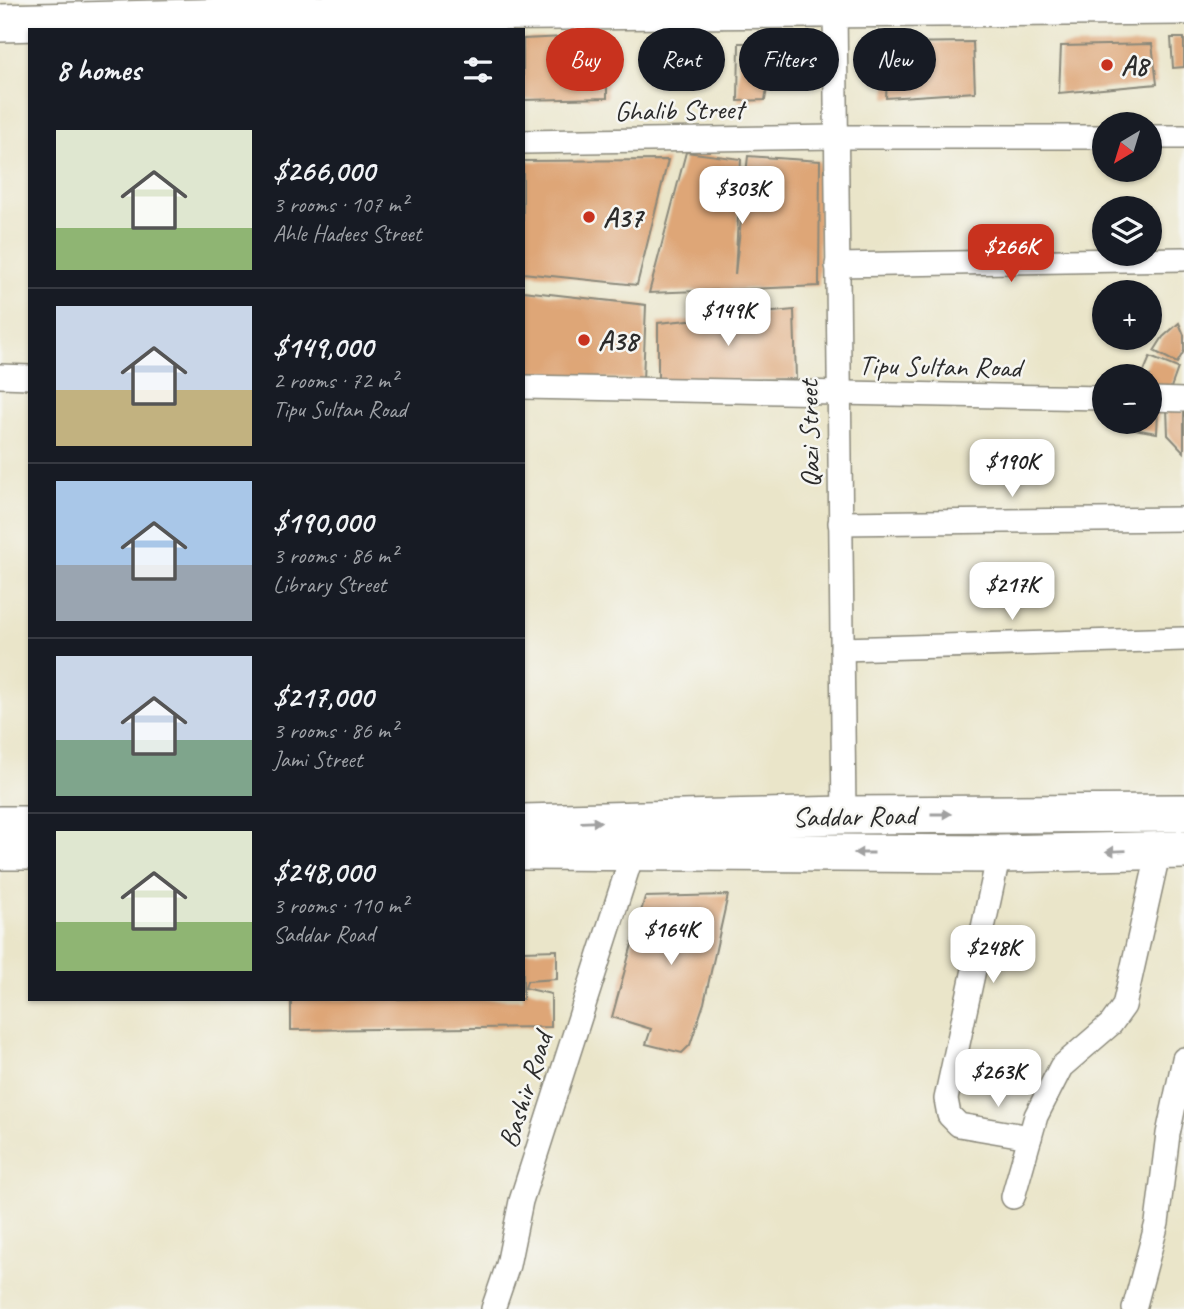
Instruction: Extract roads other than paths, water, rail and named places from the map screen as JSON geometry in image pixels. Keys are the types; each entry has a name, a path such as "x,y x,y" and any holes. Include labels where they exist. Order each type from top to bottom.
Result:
{"main road":[{"path":"0,23 426,14 1184,6"},
{"name":"Saddar Road","path":"525,823 845,815 1184,813"},
{"path":"0,825 28,825"},
{"name":"Saddar Road","path":"525,851 999,854 1172,850"},
{"path":"0,852 28,851"}],"street":[{"name":"Qazi Street","path":"835,10 845,815"},
{"name":"Ghalib Street","path":"525,142 835,137 1092,137"},
{"path":"1162,137 1184,137"},
{"path":"837,265 1184,259"},
{"path":"0,376 28,377"},
{"name":"Tipu Sultan Road","path":"525,387 1092,398"},
{"path":"1162,399 1184,400"},
{"path":"840,523 1184,519"},
{"path":"842,649 1184,639"},
{"path":"1013,1197 1036,1116 1061,1067 1111,1024 1124,1006 1172,850"},
{"name":"Bashir Road","path":"493,1309 508,1265 521,1201 634,852"},
{"path":"999,854 946,1099 948,1115 959,1125 1030,1137"},
{"path":"1134,1309 1157,1223 1168,1134 1184,1059"}],"place":[{"name":"A8","path":"1107,65"},
{"name":"A37","path":"589,217"},
{"name":"A38","path":"584,340"}]}
